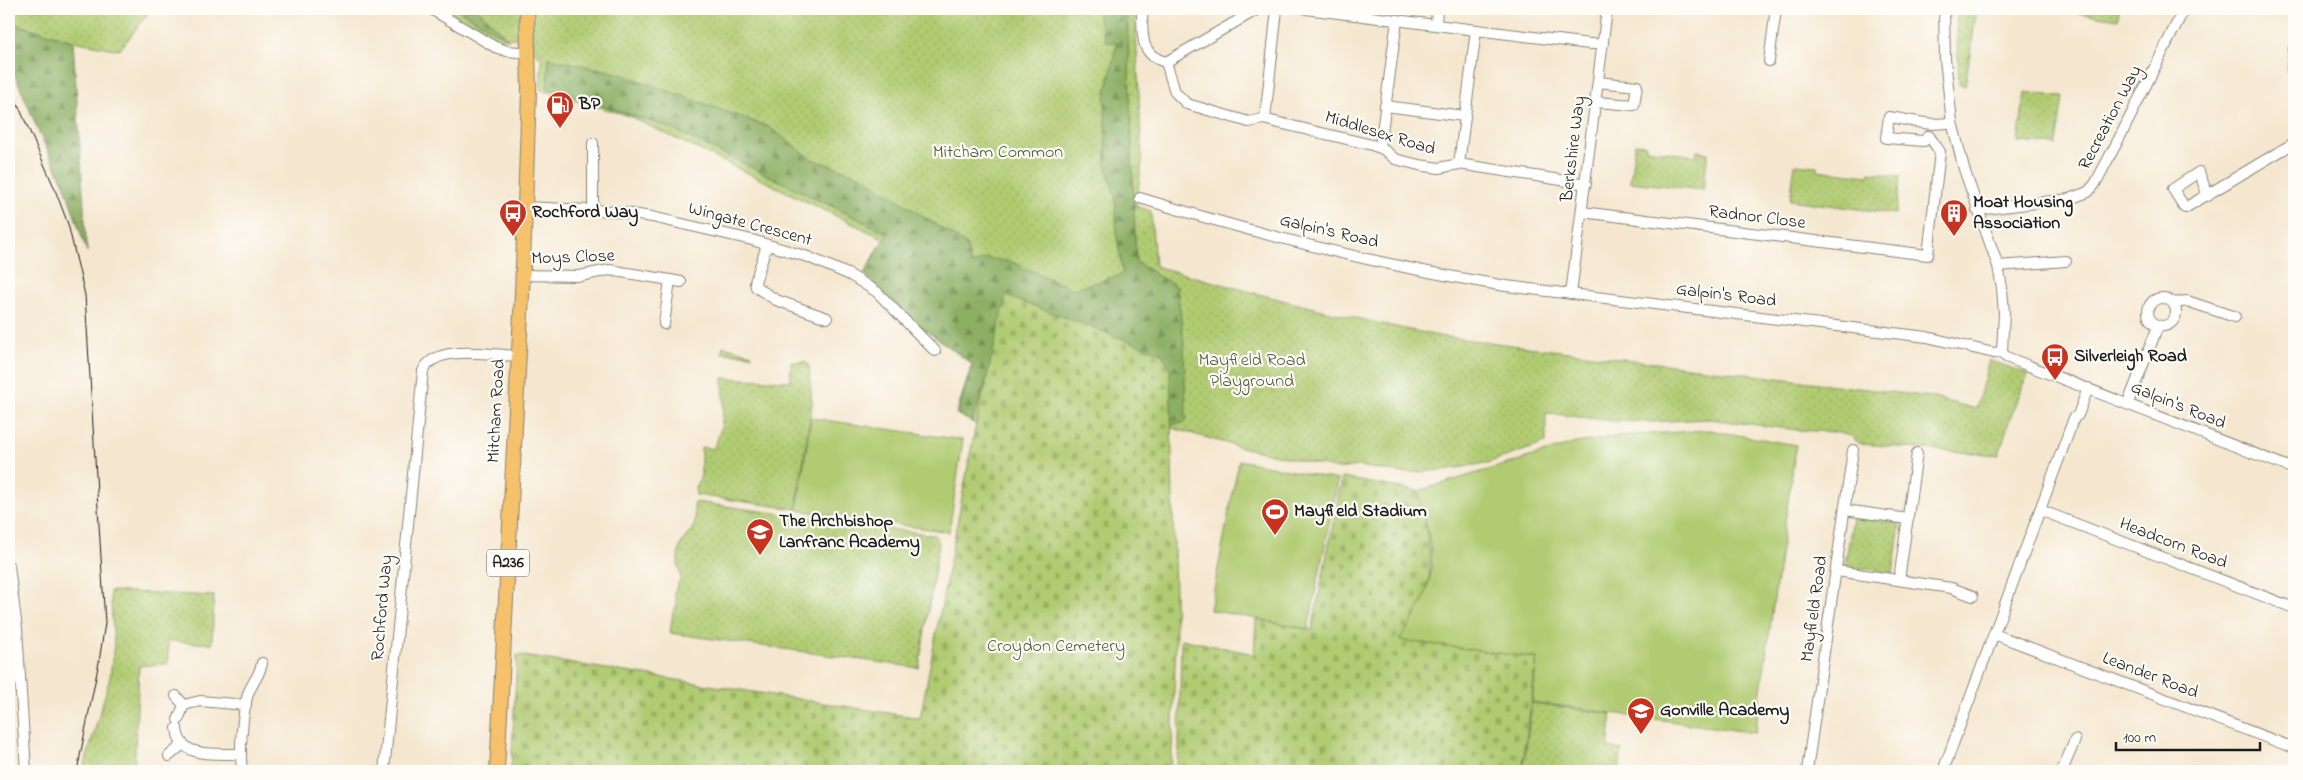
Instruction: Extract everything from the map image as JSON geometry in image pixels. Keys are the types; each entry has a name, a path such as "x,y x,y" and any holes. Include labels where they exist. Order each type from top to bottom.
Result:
{"main road":[{"name":"A236","path":"527,9 530,53"},
{"name":"Mitcham Road","path":"496,771 522,275 530,53"}],"street":[{"path":"431,9 495,47 507,51 530,53"},
{"path":"1142,9 1146,48 1151,56 1166,62 1258,9"},
{"path":"1264,119 1277,9"},
{"path":"1306,9 1590,44 1603,44"},
{"path":"1436,24 1438,9"},
{"name":"Berkshire Way","path":"1570,294 1586,184 1607,9"},
{"path":"1769,61 1776,9"},
{"path":"1944,9 1945,59 1952,122 1977,210 1998,266 2003,301 2002,352"},
{"name":"Recreation Way","path":"1977,210 2070,200 2088,192 2095,184 2118,142 2184,9"},
{"path":"1380,147 1397,20"},
{"path":"1459,164 1476,30"},
{"path":"2294,48 2292,68 2294,82"},
{"name":"Middlesex Road","path":"1166,62 1173,88 1184,102 1198,108 1250,122 1264,119 1380,147 1395,159 1419,165 1438,168 1459,164 1586,184"},
{"path":"1596,102 1634,105 1637,86 1598,82"},
{"path":"1385,106 1464,116"},
{"name":"Radnor Close","path":"1582,212 1928,255 1940,156 1939,149 1929,130 1952,122"},
{"path":"593,210 594,143"},
{"path":"2208,196 2294,143"},
{"name":"Galpin's Road","path":"1140,198 1240,228 1364,258 1475,281 1927,336 1994,353 2002,352 2006,357 2294,469"},
{"name":"Wingate Crescent","path":"524,207 593,210 679,222 768,245 815,260 862,282 890,304 935,351"},
{"path":"768,245 755,282 756,287 785,304 827,318"},
{"path":"1998,266 2066,260"},
{"name":"Moys Close","path":"522,275 580,276 609,270 676,281 664,324"},
{"path":"2174,303 2176,310 2175,319 2169,325 2158,326 2149,318 2151,304 2163,298 2174,303 2187,301 2235,317"},
{"path":"2128,403 2158,326"},
{"name":"Rochford Way","path":"384,771 423,371 429,361 446,354 518,356"},
{"path":"1943,771 1994,634 1999,605 2040,510 2074,418 2078,414 2088,388"},
{"name":"Mayfield Road","path":"1808,771 1853,450"},
{"path":"1899,580 1917,453"},
{"path":"1845,510 1908,519"},
{"name":"Headcorn Road","path":"2040,510 2294,608"},
{"path":"9,566 17,629 26,771"},
{"path":"1837,571 1951,588 1973,596"},
{"name":"Leander Road","path":"1994,634 2294,748"},
{"path":"244,771 241,754 246,705 248,694 261,670 262,663"},
{"path":"176,696 184,705"},
{"path":"184,705 200,701 246,705"},
{"path":"184,705 177,724 182,745 193,751 241,754"},
{"path":"2062,771 2075,740"},
{"path":"169,756 182,745"}],"green space":[{"path":"9,9 151,9 120,50 73,41 9,22"},
{"name":"Mitcham Common","path":"447,9 1135,9 1142,162 1136,206 1151,211 1155,266 1296,304 1439,336 1931,397 1976,409 1989,360 2028,374 2010,418 1999,455 1860,444 1851,436 1834,432 1797,430 1709,419 1650,422 1613,421 1546,413 1546,443 1487,463 1444,470 1402,473 1359,466 1338,469 1236,446 1172,428 1170,367 1006,296 976,424 956,414 972,364 916,323 864,274 884,239 629,116 540,90 542,58 516,38 493,39"},
{"path":"457,9 477,9 509,40"},
{"path":"1096,9 1127,9 1136,262 1177,287 1184,342 1186,422 1166,426 1011,304 972,422 958,414 972,364 916,323 864,274 887,233 668,127 547,88 549,58 618,73 769,127 812,159 861,176 966,244 971,265 986,258 1012,262 1073,289 1123,274 1117,238 1115,196 1106,166 1105,97 1117,43 1106,42"},
{"path":"1956,9 1977,9 1965,86 1959,85"},
{"path":"2072,9 2119,9 2118,19 2071,12"},
{"path":"9,22 73,41 87,252 64,184 40,135 13,70 9,57"},
{"path":"2025,92 2063,97 2056,145 2018,142"},
{"path":"1635,144 1646,145 1646,149 1696,156 1697,151 1708,153 1703,190 1630,182"},
{"path":"1795,164 1817,166 1817,170 1869,176 1870,172 1900,176 1896,214 1790,200"},
{"name":"Croydon Cemetery","path":"1006,296 1161,353 1170,367 1176,639 1170,771 511,771 517,655 920,718 976,424"},
{"path":"723,346 752,354 752,355 722,353"},
{"path":"791,362 806,362 809,365 812,404 796,509 696,495 695,487 701,476 701,447 713,449 720,432 723,378 790,381"},
{"path":"811,418 963,440 949,532 797,510"},
{"path":"1709,430 1796,445 1755,733 1532,702 1537,658 1399,640 1413,620 1424,598 1432,563 1427,528 1418,491 1576,443 1618,436"},
{"name":"Mayfield Stadium","path":"1239,460 1338,480 1308,629 1210,610"},
{"path":"1342,478 1418,491 1428,541 1430,573 1422,605 1400,640 1537,658 1522,771 1176,771 1179,750 1181,639 1254,654 1256,619 1312,630"},
{"path":"695,502 934,535 939,543 919,668 670,633 673,612 677,605 674,593 681,577 678,554 682,542 694,525"},
{"path":"1853,517 1900,523 1893,573 1845,566"},
{"path":"110,591 214,596 212,644 168,641 168,664 139,666 134,771 83,771 110,677 114,644"},
{"path":"1532,703 1612,714 1608,748 1622,750 1619,771 1523,771"}],"tram line":[{"path":"9,84 68,224 85,295 105,623 77,771"}],"place":[{"name":"BP","path":"560,129"},
{"name":"Rochford Way","path":"513,237"},
{"name":"Moat Housing Association","path":"1954,237"},
{"name":"Silverleigh Road","path":"2055,381"},
{"name":"Mayfield Stadium","path":"1275,536"},
{"name":"The Archbishop Lanfranc Academy","path":"760,556"},
{"name":"Gonville Academy","path":"1641,735"}],"park label":[{"name":"Mayfield Road Playground","path":"1252,371"}]}
